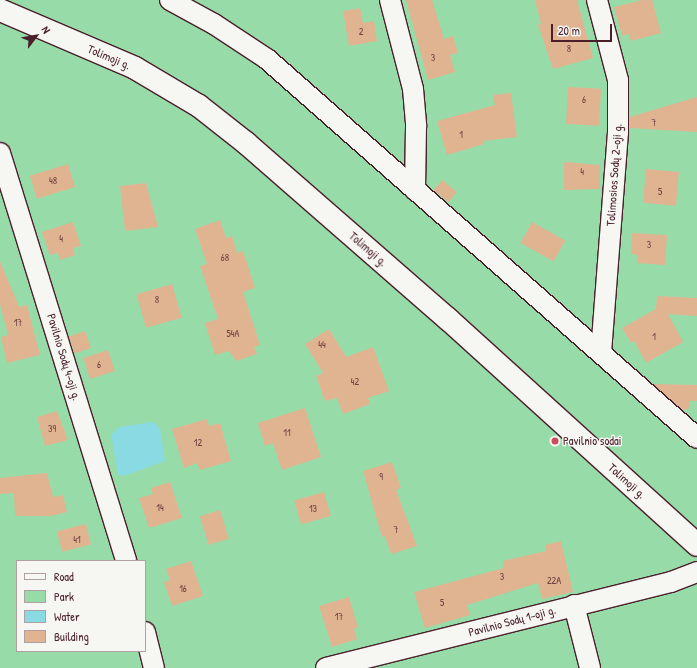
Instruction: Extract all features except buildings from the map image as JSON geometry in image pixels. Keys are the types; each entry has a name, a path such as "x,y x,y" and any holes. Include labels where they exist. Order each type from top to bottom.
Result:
{"street":[{"path":"170,0 214,24 267,59 697,438"},
{"path":"390,0 413,89 415,190"},
{"name":"Tolimosios Sodų 2-oji g.","path":"597,0 618,80 618,132 601,353"},
{"name":"Tolimoji g.","path":"0,10 135,68 198,106 246,143 431,304 697,544"},
{"name":"Pavilnio Sodų 4-oji g.","path":"0,153 126,560"},
{"name":"Pavilnio Sodų 1-oji g.","path":"326,668 671,582 697,572"},
{"path":"574,605 590,668"},
{"path":"146,636 154,668"}],"green space":[{"path":"0,0 697,0 697,668 0,668"}],"water":[{"path":"153,422 160,428 165,461 124,476 118,474 111,434 120,427"}],"place":[{"name":"Pavilnio sodai","path":"555,441"}]}
